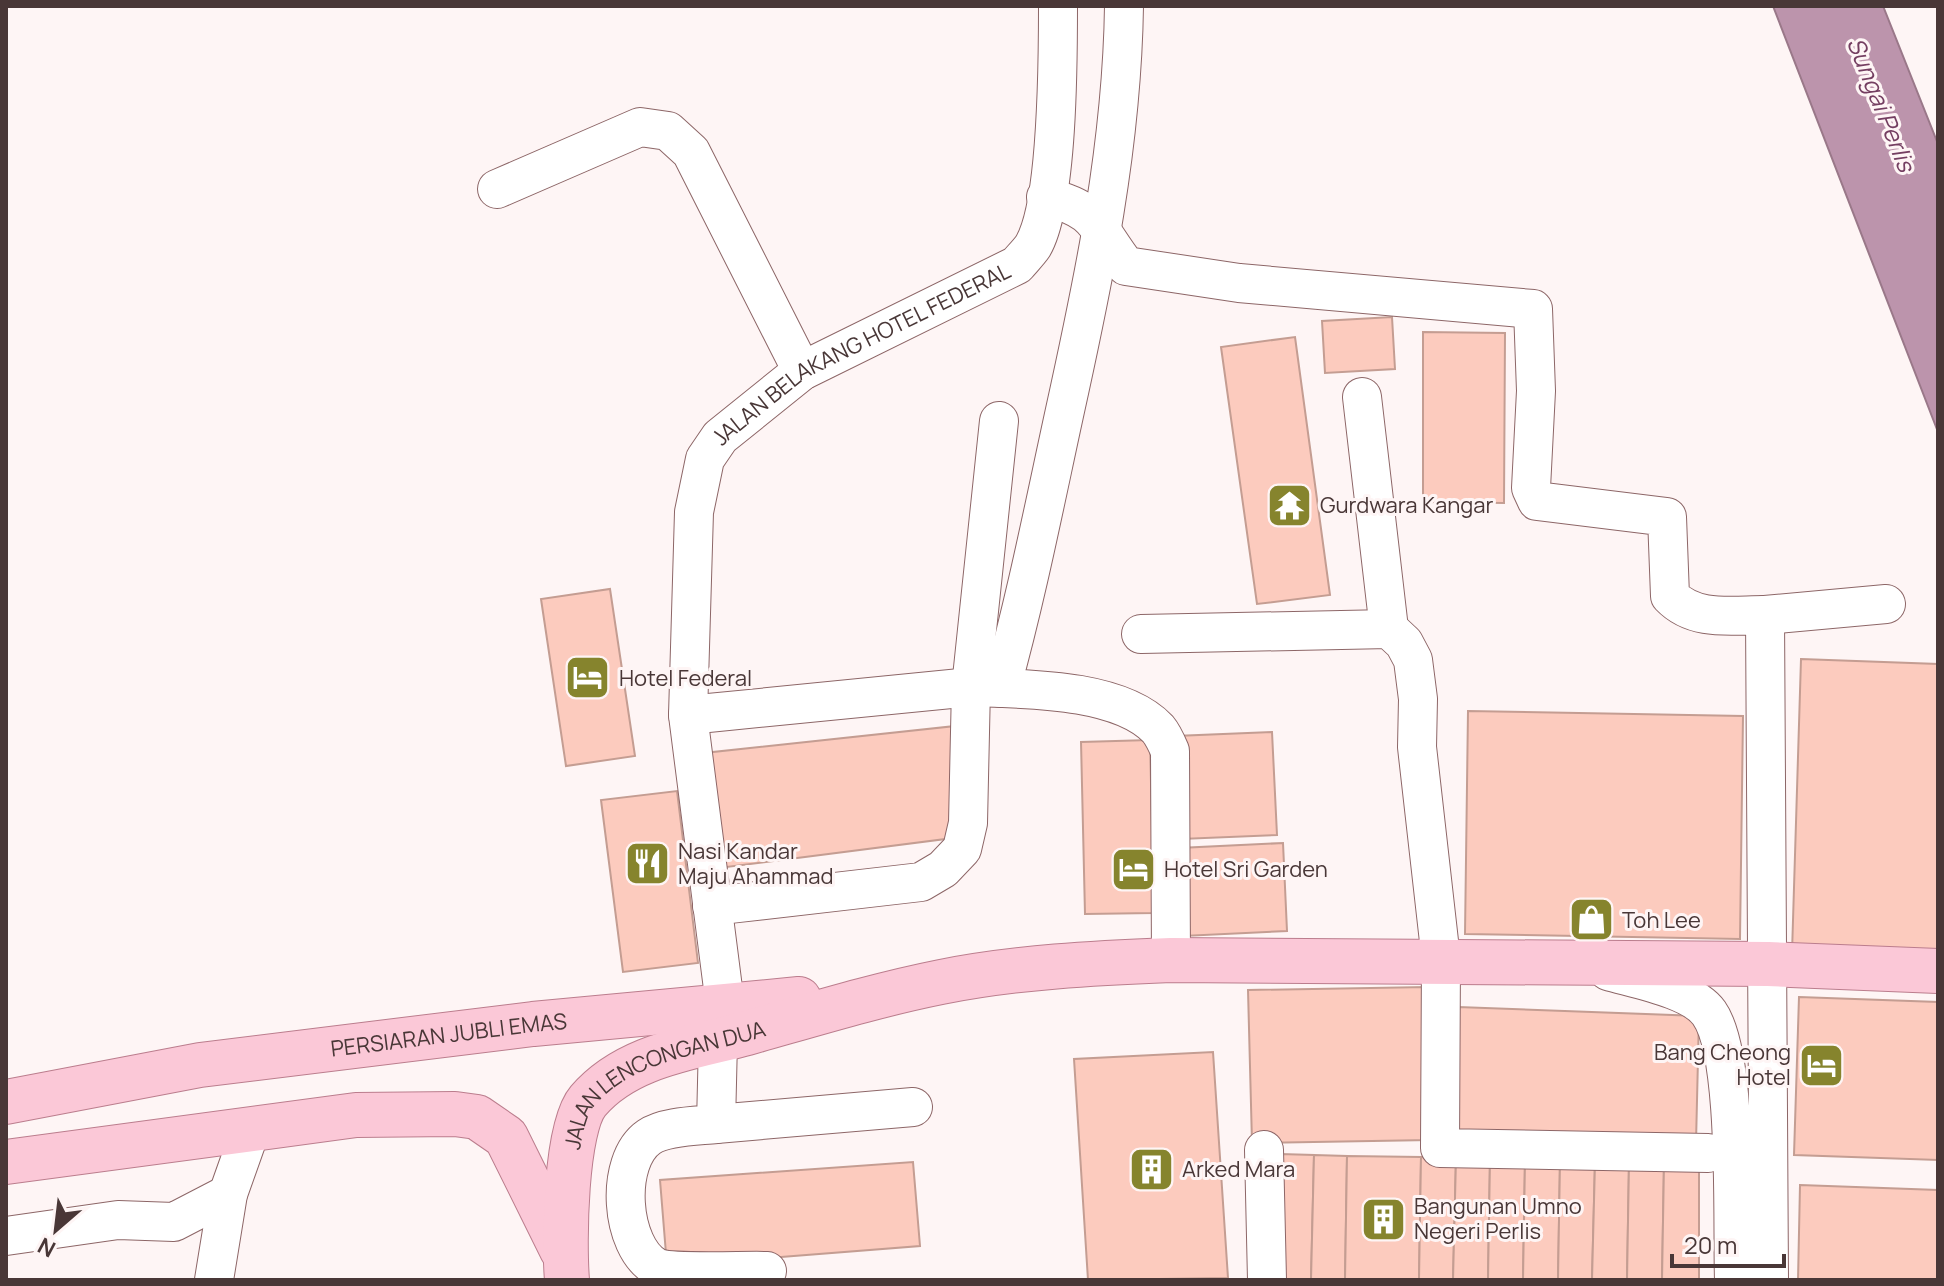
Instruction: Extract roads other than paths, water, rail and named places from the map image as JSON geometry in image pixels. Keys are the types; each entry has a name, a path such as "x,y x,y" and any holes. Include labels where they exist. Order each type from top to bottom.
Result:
{"main road":[{"name":"JALAN LENCONGAN DUA","path":"566,1268 573,1130 586,1103 622,1072 682,1048 722,1022 946,981 1082,964 1171,960 1441,959 1768,964 1938,971"},
{"name":"PERSIARAN JUBLI EMAS","path":"6,1102 200,1065 722,1022"},
{"path":"6,1162 356,1115 455,1114 477,1117 506,1137 526,1171 566,1268"}],"street":[{"name":"JALAN BELAKANG HOTEL FEDERAL","path":"716,1124 722,1022 712,906 688,715 694,512 705,459 720,437 802,371 1017,265 1033,246 1046,197 1058,72 1058,6"},
{"path":"712,906 921,882 943,869 962,849 995,688 1025,599 1103,237 1115,163 1124,6"},
{"path":"497,189 640,127 668,131 691,152 802,371"},
{"path":"1046,197 1070,203 1091,214 1103,237 1126,266 1239,283 1533,309 1536,391 1531,488 1537,501 1667,517 1670,596 1683,609 1699,615 1765,615 1886,604"},
{"path":"1362,397 1389,629 1404,643 1413,660 1417,747 1441,959 1440,1148 1708,1153"},
{"path":"995,688 999,421"},
{"path":"1765,615 1769,1280"},
{"path":"1141,634 1389,629"},
{"path":"688,715 995,688 1102,700 1131,709 1160,730 1170,751 1171,960"},
{"path":"1578,963 1682,994 1709,1012 1728,1074 1734,1280"},
{"path":"767,1271 659,1269 640,1255 627,1206 625,1177 635,1149 652,1134 716,1124 913,1107"},
{"path":"214,1280 228,1194 251,1129"},
{"path":"1264,1150 1267,1280"},
{"path":"6,1236 118,1220 174,1222 228,1194"}],"water":[{"name":"Sungai Perlis","path":"1773,6 1883,6 1938,144 1938,432"}],"place":[{"name":"Gurdwara Kangar","path":"1289,505"},
{"name":"Hotel Federal","path":"588,678"},
{"name":"Nasi Kandar Maju Ahammad","path":"647,864"},
{"name":"Hotel Sri Garden","path":"1133,869"},
{"name":"Toh Lee","path":"1591,920"},
{"name":"Bang Cheong Hotel","path":"1822,1065"},
{"name":"Arked Mara","path":"1151,1169"},
{"name":"Bangunan Umno Negeri Perlis","path":"1383,1219"}]}
